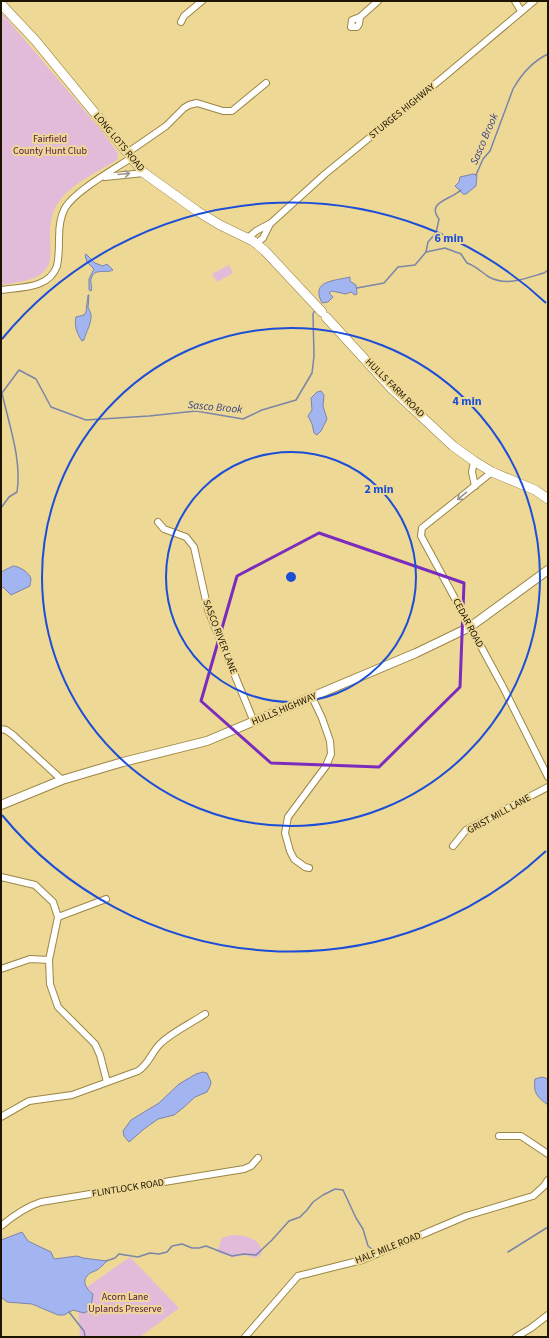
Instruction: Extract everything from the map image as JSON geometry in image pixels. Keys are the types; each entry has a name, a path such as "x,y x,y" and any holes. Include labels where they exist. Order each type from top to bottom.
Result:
{"main road":[{"name":"LONG LOTS ROAD","path":"1,4 35,40 144,173 196,211 220,225 248,238 259,247"},
{"name":"HULLS FARM ROAD","path":"259,247 313,302 392,388 453,446 492,472 536,490 548,499"}],"street":[{"path":"1,4 4,1"},
{"path":"181,22 184,16 202,1"},
{"path":"360,17 378,1"},
{"path":"515,1 521,11"},
{"name":"STURGES HIGHWAY","path":"248,238 256,231 271,223 324,175 534,1"},
{"path":"1,290 38,285 49,278 56,266 58,256 59,228 65,209 77,195 103,177 166,126 184,108 197,103 223,111 232,111 266,83"},
{"path":"103,177 144,173"},
{"name":"STURGES HIGHWAY","path":"259,247 271,223"},
{"path":"474,461 472,472 475,486"},
{"name":"CEDAR ROAD","path":"492,472 422,528 421,536 503,687 548,777"},
{"name":"SASCO RIVER LANE","path":"158,522 164,529 186,537 194,548 208,610 254,722"},
{"name":"HULLS HIGHWAY","path":"1,804 62,780 123,762 207,741 416,653 470,627 548,570"},
{"path":"309,868 305,867 294,859 285,833 288,817 326,766 331,754 330,741 322,718 312,697"},
{"path":"1,729 6,730 13,735 62,780"},
{"name":"GRIST MILL LANE","path":"453,846 466,830 548,787"},
{"path":"1,877 35,885 53,902 58,917 49,960 50,984 58,1007 95,1044 100,1055 107,1082"},
{"path":"58,917 106,899"},
{"path":"1,969 30,959 49,960"},
{"path":"1,1116 29,1101 72,1095 138,1071 145,1067 158,1046 164,1040 204,1014"},
{"path":"498,1136 521,1136 548,1154"},
{"name":"FLINTLOCK ROAD","path":"1,1226 22,1210 41,1202 244,1169 251,1166 258,1158"},
{"name":"HALF MILE ROAD","path":"245,1337 298,1276 362,1260 466,1216 533,1196 548,1180"},
{"path":"516,1337 548,1315"}],"highlighted area":[{"path":"319,533 464,583 460,687 379,767 271,763 201,701 237,576"}],"green space":[{"name":"Fairfield County Hunt Club","path":"1,12 101,130 118,153 117,160 77,184 63,196 58,203 53,213 51,223 51,251 49,263 46,269 34,278 1,285"},
{"path":"229,265 233,273 217,282 212,274"},
{"path":"232,1235 251,1238 259,1244 262,1253 254,1258 246,1255 233,1257 219,1253 218,1249 222,1238"},
{"name":"Acorn Lane Uplands Preserve","path":"130,1257 179,1308 140,1337 80,1337 77,1294"}],"water":[{"path":"473,174 477,175 476,186 466,194 463,194 455,186 459,182 460,177"},
{"path":"86,254 95,263 103,266 107,264 113,270 95,273 91,279 91,291 89,290 89,279 94,269 87,262"},
{"path":"350,277 350,281 356,285 357,294 355,295 351,292 346,294 332,291 329,293 333,297 328,302 322,303 319,290 322,286 331,281"},
{"path":"88,295 88,308 91,320 84,340 82,341 76,330 75,320 76,317 84,315 86,312"},
{"path":"321,391 324,395 323,406 327,419 321,431 317,435 314,433 308,416 312,410 311,398 317,392"},
{"path":"13,566 24,570 29,574 31,580 30,586 11,595 1,587 1,572"},
{"path":"203,1072 207,1073 211,1082 207,1092 195,1097 174,1115 158,1119 129,1142 124,1136 123,1131 131,1120 159,1103 179,1084 196,1074"},
{"path":"542,1077 548,1079 548,1105 541,1100 535,1091 535,1079"},
{"path":"22,1232 28,1241 51,1252 54,1259 77,1256 107,1261 86,1277 85,1283 87,1288 93,1294 91,1307 88,1311 84,1313 73,1310 64,1315 58,1315 32,1304 7,1302 1,1297 1,1240"}],"waterway":[{"name":"Sasco Brook","path":"476,175 483,159 490,151 513,89 528,69 537,60 548,54"},
{"name":"Sasco Brook","path":"357,288 384,283 398,267 415,265 426,252 428,242 436,233 439,219 435,209 437,205 461,190"},
{"path":"426,252 445,248 461,254 467,263 496,280 516,281 544,273 548,270"},
{"name":"Sasco Brook","path":"1,508 9,497 17,492 18,480 18,468 14,442 2,393 19,370 36,379 51,407 86,420 196,411 243,419 262,410 296,400 312,373 314,356 313,314 315,310"},
{"path":"106,1261 115,1258 119,1254 138,1257 150,1253 159,1254 167,1252 172,1246 182,1244 192,1248 206,1246 232,1256 244,1254 256,1255 289,1221 300,1217 313,1202 335,1189 343,1190 356,1218 363,1229 368,1246 373,1250"},
{"path":"508,1252 548,1227"},
{"path":"69,1312 84,1331 85,1337"}]}
